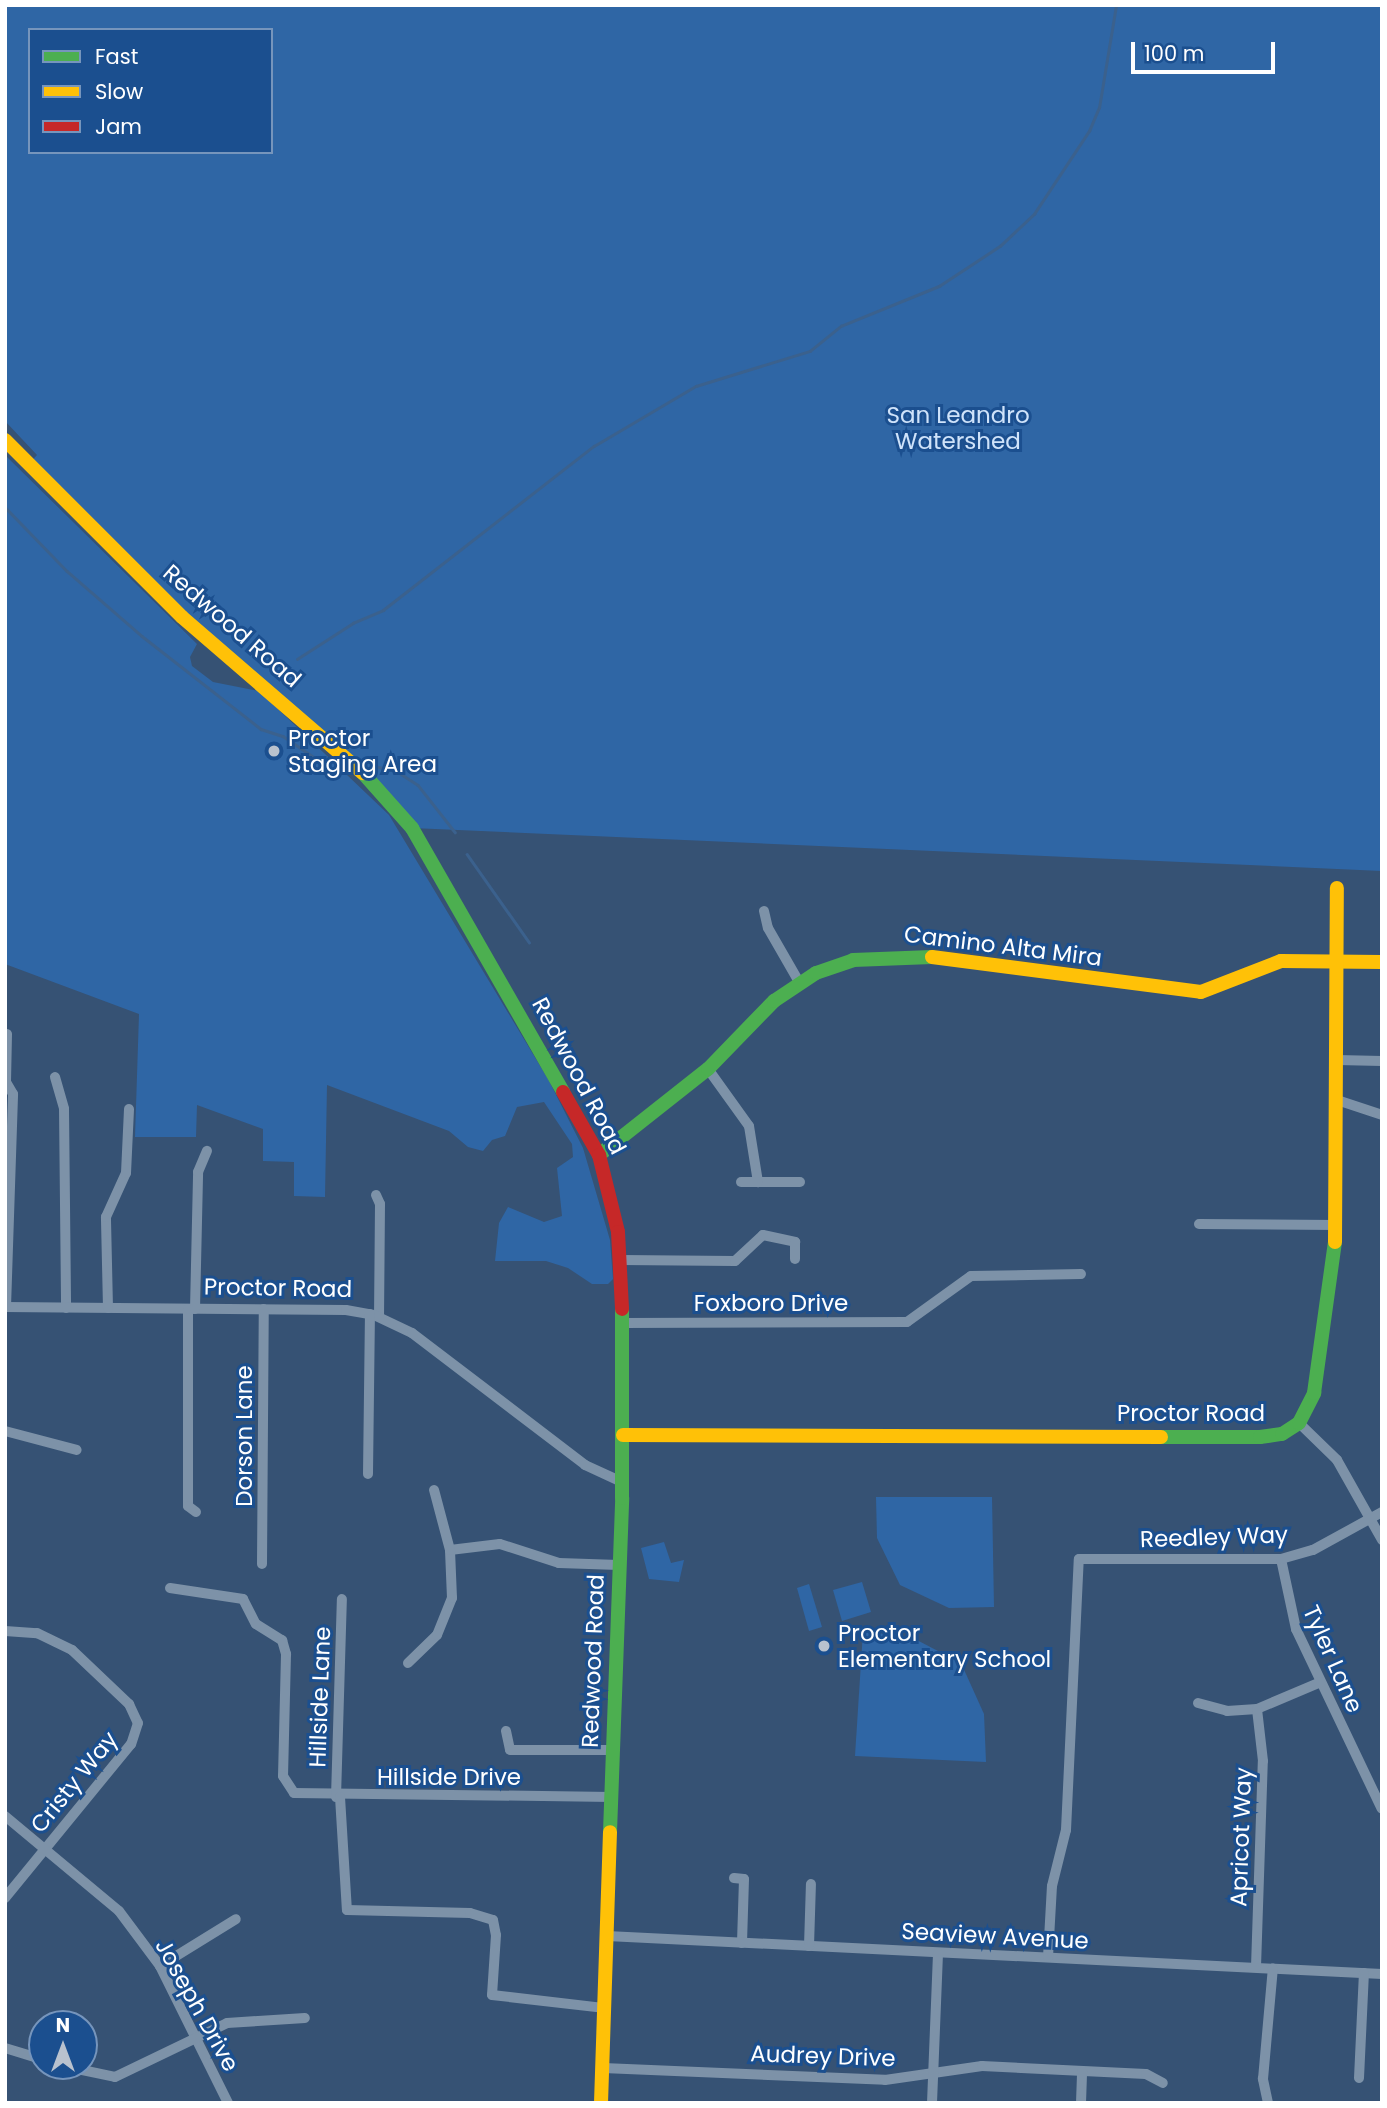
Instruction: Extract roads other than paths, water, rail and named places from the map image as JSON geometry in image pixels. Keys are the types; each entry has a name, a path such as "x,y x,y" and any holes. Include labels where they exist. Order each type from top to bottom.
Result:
{"street":[{"name":"Redwood Road","path":"5,440 182,617 354,764 412,828 599,1155 615,1212 621,1260 623,1322 622,1482 601,2103"},
{"name":"Proctor Road","path":"623,1435 1260,1437 1282,1434 1299,1423 1314,1393 1337,1225 1337,888"},
{"path":"764,911 768,928 799,982"},
{"name":"Camino Alta Mira","path":"599,1155 708,1069 765,1008 799,982 843,962 894,955 1201,992 1282,961 1335,959 1382,962"},
{"path":"5,1307 13,1094 6,1083 7,1034"},
{"path":"1337,1060 1382,1060"},
{"path":"708,1069 749,1126 758,1182"},
{"path":"55,1077 64,1110 66,1308"},
{"path":"1337,1100 1382,1115"},
{"path":"108,1308 106,1217 126,1173 129,1110"},
{"path":"196,1512 188,1506 192,1309 198,1172 207,1151"},
{"path":"741,1182 800,1182"},
{"path":"368,1474 380,1204 376,1195"},
{"path":"1199,1224 1337,1225"},
{"path":"621,1260 735,1261 762,1235 795,1242 795,1259"},
{"name":"Foxboro Drive","path":"623,1322 907,1322 971,1276 1081,1274"},
{"name":"Proctor Road","path":"5,1307 264,1309 374,1315 426,1343 585,1465 622,1482"},
{"name":"Dorson Lane","path":"262,1564 264,1309"},
{"path":"1299,1423 1337,1460 1382,1540"},
{"path":"5,1431 77,1450"},
{"path":"408,1663 437,1635 446,1616 453,1584 450,1550 434,1490"},
{"name":"Reedley Way","path":"1048,1957 1052,1886 1066,1830 1079,1559 1281,1559 1313,1550 1382,1512"},
{"path":"450,1550 500,1544 559,1563 619,1565"},
{"name":"Tyler Lane","path":"1281,1559 1289,1610 1382,1809"},
{"name":"Hillside Drive","path":"170,1588 243,1599 256,1624 282,1640 286,1654 283,1776 288,1789 300,1795 611,1797"},
{"name":"Hillside Lane","path":"342,1599 338,1797 347,1910 470,1913 493,1920 492,1995 605,2008"},
{"name":"Cristy Way","path":"5,1631 37,1633 72,1650 129,1704 138,1723 131,1744 5,1898"},
{"path":"1198,1703 1227,1711 1257,1709 1321,1682"},
{"name":"Apricot Way","path":"1256,1967 1263,1761 1257,1709"},
{"path":"506,1731 510,1750 613,1750"},
{"name":"Joseph Drive","path":"5,1816 119,1911 160,1966 228,2103"},
{"path":"734,1878 744,1879 742,1943"},
{"path":"809,1946 811,1884"},
{"path":"160,1966 236,1919"},
{"name":"Seaview Avenue","path":"607,1936 1382,1974"},
{"path":"932,2103 938,1954"},
{"path":"1268,2103 1263,2079 1273,1968"},
{"path":"1359,2078 1364,1973"},
{"path":"98,2073 115,2077 227,2023 305,2018"},
{"path":"5,2049 28,2055"},
{"name":"Audrey Drive","path":"603,2067 885,2080 967,2066 1146,2074 1163,2084"},
{"path":"1081,2103 1082,2071"}],"waterway":[{"path":"297,659 353,623 383,610 594,446 696,386 810,351 841,326 939,286 1000,246 1034,214 1089,131 1099,108 1116,5"},
{"path":"5,507 67,571 142,636 261,729 283,736 324,764"},
{"path":"372,766 395,770 418,785 455,832"},
{"path":"467,854 529,942"}],"place":[{"name":"Proctor Staging Area","path":"274,751"},
{"name":"Proctor Elementary School","path":"824,1646"}],"park label":[{"name":"San Leandro Watershed","path":"958,428"}]}
